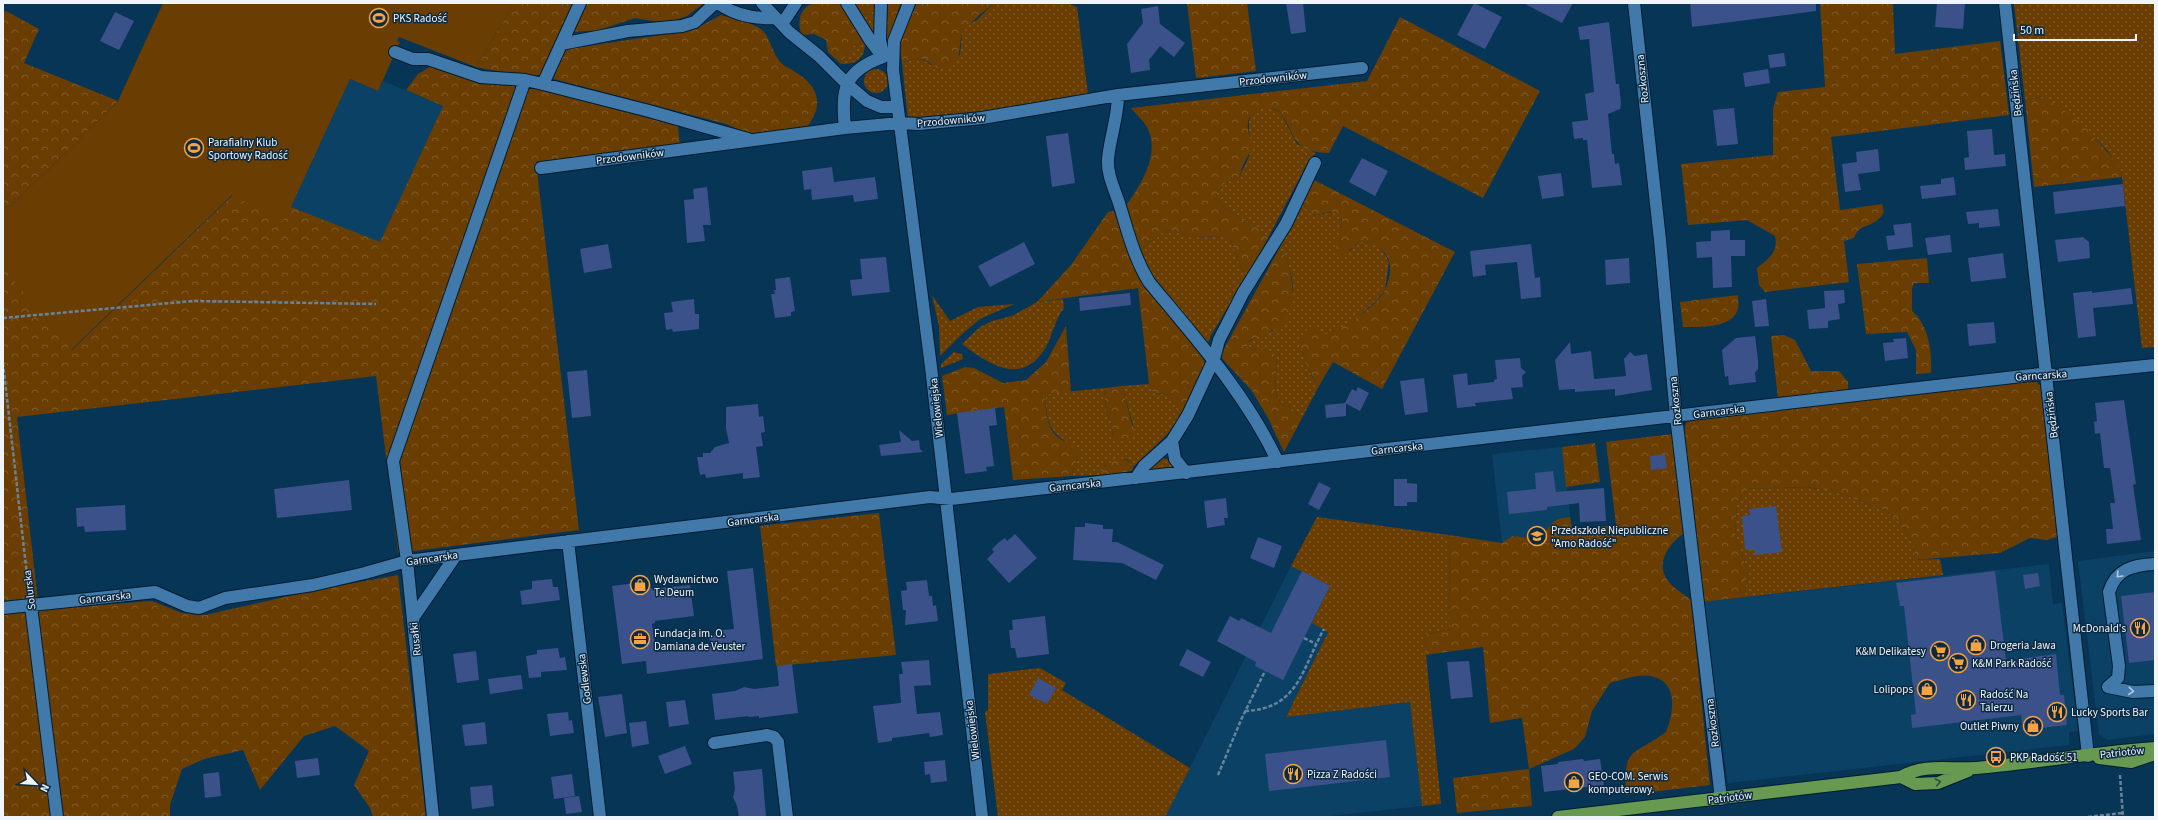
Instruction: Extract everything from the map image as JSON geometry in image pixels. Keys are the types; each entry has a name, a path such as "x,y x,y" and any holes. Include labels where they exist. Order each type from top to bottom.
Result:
{"main road":[{"name":"Patriotów","path":"1558,817 1721,799 1901,776 1915,784 1938,783 1974,768 2088,756 2120,750 2155,748"},
{"name":"Patriotów","path":"2088,756 2131,762 2155,754"}],"street":[{"path":"543,84 580,3"},
{"path":"561,44 628,31 682,26 695,22 717,3 726,9 754,17 779,21"},
{"path":"762,3 779,21 819,56 847,84 868,101 881,107 897,107"},
{"path":"779,21 796,3"},
{"path":"847,3 870,40 893,70"},
{"path":"881,3 880,40 883,57"},
{"name":"Wielowiejska","path":"909,3 894,41 893,70 931,367 982,817"},
{"name":"Rozkoszna","path":"1634,3 1660,240 1676,416 1721,799"},
{"name":"Będzińska","path":"2005,3 2088,756"},
{"path":"395,52 412,59 428,59 481,77 525,80 543,84 649,111 752,140"},
{"path":"845,128 843,97 847,84 857,70 868,63 883,57"},
{"name":"Przodowników","path":"541,168 845,128 900,123 919,124 982,118 1118,96 1362,68"},
{"name":"Rusałki","path":"433,817 407,561 393,461 525,80"},
{"path":"1118,96 1118,109 1110,147 1108,169 1126,229 1141,269 1149,282 1214,359 1251,410 1278,462"},
{"path":"1136,478 1144,466 1172,441 1188,415 1214,359 1219,340 1243,293 1286,224 1315,163"},
{"name":"Garncarska","path":"3,608 155,592 187,606 199,608 225,598 313,584 365,573 407,561 930,497 945,498 1186,473 2046,374 2155,365"},
{"path":"1172,441 1175,459 1186,473"},
{"name":"Godlewska","path":"568,541 600,817"},
{"path":"413,618 456,555"},
{"path":"2155,564 2126,568 2112,583 2109,592 2119,666 2118,678 2108,687 2133,692 2155,691"},
{"name":"Solurska","path":"31,606 57,817"},
{"path":"714,743 766,736 774,738 778,742 787,817"}],"path":[{"path":"3,318 193,301 376,304"},
{"name":"Solurska","path":"3,363 31,606"},
{"path":"1245,711 1270,707 1278,704 1287,696 1297,684 1324,629"},
{"path":"1304,638 1316,644"},
{"path":"1218,775 1245,711 1265,671"},
{"path":"2088,817 2122,815 2119,768"}],"shaded area":[{"path":"350,79 378,91 383,81 443,106 380,243 291,207"},
{"name":"Przedszkole Niepubliczne \"Amo Radość\"","path":"1562,447 1572,530 1511,624 1492,454"},
{"path":"2155,551 2155,734 2107,740 2099,734 2078,561"},
{"path":"2049,564 2053,605 2062,602 2078,731 2069,732 2069,745 1728,783 1703,602"},
{"path":"1291,566 1330,586 1312,622 1328,631 1286,717 1410,702 1422,806 1321,817 1165,817"}],"green space":[{"name":"Parafialny Klub Sportowy Radość","path":"163,3 514,3 476,67 399,37 397,41 400,42 378,91 350,79 283,221 232,195 71,350 3,267 3,208 12,205 118,101"},
{"path":"514,3 574,3 540,75 517,75 476,67"},
{"path":"585,3 704,3 687,16 676,20 659,22 635,18 599,30 571,32"},
{"path":"814,3 841,3 865,40 853,46 841,64 828,52 826,40 814,34 802,35 799,26 800,16 805,8"},
{"path":"857,3 877,3 877,14 860,15 855,6"},
{"path":"884,3 901,3 898,10 890,48 885,49"},
{"path":"917,3 994,3 967,27 962,34 956,63 943,69 924,60 915,59 902,62 899,42"},
{"path":"994,3 1067,3 1077,7 1088,95 998,110 908,119 902,62 920,59 931,65 960,55 962,33 967,25 977,20"},
{"path":"1187,3 1247,3 1256,71 1196,78"},
{"path":"1820,3 1893,3 1895,54 2000,41 2009,115 1831,137 1840,210 1882,204 1884,212 1876,221 1863,227 1856,233 1854,238 1844,241 1849,282 1765,292 1759,285 1757,268 1772,255 1776,242 1775,236 1747,220 1688,225 1681,164 1773,155 1773,109 1778,92 1825,87"},
{"path":"2014,3 2155,3 2155,347 2142,348 2122,177 2117,164 2099,142 2075,122 2039,97 2025,100"},
{"path":"6,11 39,29 24,63 118,101 12,205 3,208 3,12"},
{"path":"877,14 875,36 871,35 860,15"},
{"path":"721,15 744,21 764,32 776,56 782,64 800,75 812,87 817,100 817,106 812,120 807,127 753,136 726,124 550,78 562,50 693,30"},
{"path":"1400,17 1540,91 1483,198 1343,126 1329,153 1308,150 1297,142 1280,112 1274,109 1263,108 1253,113 1248,122 1252,148 1242,167 1240,176 1225,183 1216,194 1218,200 1230,212 1251,223 1268,238 1247,276 1241,268 1231,241 1225,236 1191,237 1173,230 1165,231 1140,250 1125,207 1137,189 1148,167 1152,145 1150,134 1145,124 1131,108 1367,81"},
{"path":"865,40 864,51 859,59 852,63 841,64 853,46"},
{"path":"431,66 531,87 678,126 680,146 536,162 579,530 398,553 376,376 17,417 39,610 152,601 182,613 205,615 316,590 398,575 426,817 373,817 370,808 354,785 369,751 335,726 304,736 260,790 243,750 204,759 182,769 170,805 170,817 3,817 3,265 72,350 347,85 291,207 380,242 443,106 406,90 418,74"},
{"path":"876,69 885,72 888,81 885,90 876,93 867,90 864,81 867,72"},
{"path":"2039,97 2059,106 2086,128 2118,164 2122,177 2034,187 2025,100"},
{"path":"1266,106 1280,112 1297,144 1316,153 1310,158 1268,238 1251,223 1230,212 1218,200 1216,194 1225,183 1240,176 1249,156 1249,126 1252,113 1257,109"},
{"path":"1314,180 1455,252 1382,389 1333,362 1319,386 1310,371 1303,354 1300,343 1305,331 1313,328 1324,335 1340,329 1358,317 1381,296 1389,280 1390,272 1390,264 1383,251 1369,243 1359,241 1345,255 1340,255 1336,252 1342,223 1340,216 1333,212 1317,215 1310,213 1303,203"},
{"path":"1303,203 1310,213 1320,214 1332,212 1340,215 1340,231 1350,251 1359,241 1369,243 1381,249 1389,262 1385,290 1376,301 1348,326 1334,333 1324,335 1302,351 1312,377 1319,386 1302,418 1290,407 1283,404 1278,397 1275,385 1277,365 1274,352 1247,347 1247,343 1262,333 1273,331 1291,298 1293,286 1291,272 1286,258 1279,249"},
{"path":"1113,211 1117,213 1132,258 1201,350 1206,368 1180,421 1174,403 1170,397 1166,394 1153,392 1149,384 1138,288 1037,302 1071,265 1108,212"},
{"path":"1173,230 1191,237 1225,236 1231,241 1241,268 1247,276 1211,335 1207,345 1169,300 1153,276 1140,250 1165,231"},
{"path":"1279,249 1288,263 1291,273 1291,306 1288,315 1280,326 1251,340 1247,343 1247,347 1274,352 1277,365 1275,385 1278,397 1283,404 1290,407 1302,418 1284,452 1268,418 1252,391 1220,356"},
{"path":"1927,258 1929,283 1914,283 1912,289 1912,311 1918,317 1926,331 1931,356 1931,373 1916,374 1916,350 1907,332 1866,334 1857,264"},
{"path":"932,295 950,321 978,307 1014,304 980,319 962,334 940,356 939,326"},
{"path":"1738,295 1738,308 1735,315 1730,320 1706,327 1683,327 1680,302"},
{"path":"1063,299 1064,308 1058,317 1046,347 1037,359 1027,366 1016,369 995,365 962,344 980,327 992,321 1012,316 1037,302"},
{"path":"1066,326 1071,392 1046,394 1046,406 1047,418 1051,429 1059,438 1079,452 1072,476 1013,480 1004,407 947,415 942,376 965,367 974,368 1003,383 1026,380 1046,362"},
{"path":"1784,335 1795,340 1811,371 1839,371 1848,382 1848,392 1778,399 1771,336"},
{"path":"954,352 962,354 963,359 941,368 941,364"},
{"path":"2035,381 2041,386 2060,536 2047,540 2030,538 2000,553 1914,560 1915,548 1908,534 1899,522 1887,511 1834,491 1805,487 1747,489 1737,502 1735,535 1747,569 1745,597 1703,602 1684,437 1685,426 1688,420"},
{"path":"1149,384 1153,392 1168,395 1172,400 1176,407 1180,421 1175,427 1133,467 1131,462 1126,459 1105,465 1101,475 1072,476 1079,452 1063,440 1052,429 1047,415 1046,394 1104,388 1106,410 1112,424 1113,438 1133,425 1122,386"},
{"path":"1122,386 1134,432 1132,437 1118,443 1113,438 1112,424 1106,410 1104,388"},
{"path":"1672,434 1683,534 1669,547 1664,559 1663,572 1668,581 1674,587 1691,600 1710,785 1626,795 1625,779 1628,760 1632,754 1666,732 1671,716 1672,698 1670,691 1666,684 1659,679 1650,676 1635,677 1610,683 1592,711 1585,737 1574,749 1529,769 1522,718 1490,723 1483,647 1425,655 1424,635 1450,629 1449,535 1502,543 1512,536 1537,536 1554,521 1563,518 1570,517 1572,530 1616,525 1606,442"},
{"path":"1595,443 1600,482 1566,487 1562,447"},
{"path":"1159,457 1170,460 1177,469 1146,472"},
{"path":"1120,458 1131,462 1133,467 1132,473 1101,475 1105,465"},
{"path":"1805,487 1834,491 1887,511 1899,522 1908,534 1915,548 1914,560 1940,559 1943,575 1745,597 1747,569 1735,535 1737,502 1747,489"},
{"path":"879,513 896,655 776,666 760,526"},
{"path":"1317,517 1449,535 1450,629 1424,635 1441,804 1422,806 1410,702 1286,717 1328,632 1312,623 1330,586 1291,566"},
{"path":"1040,668 1066,683 1062,690 1190,768 1165,817 998,817 985,712 988,710 988,674"},
{"path":"1529,769 1532,806 1457,813 1453,778"}],"building":[{"path":"1286,3 1303,3 1306,32 1291,34"},
{"path":"1474,3 1502,17 1485,49 1457,35"},
{"path":"1523,3 1573,3 1562,23"},
{"path":"1690,3 1816,3 1816,11 1692,27"},
{"path":"1937,3 1965,3 1963,29 1935,27"},
{"path":"1158,6 1160,24 1185,43 1174,57 1160,46 1149,60 1150,70 1131,73 1127,44 1143,23 1141,9"},
{"path":"115,12 134,21 119,50 100,41"},
{"path":"1609,22 1616,84 1619,84 1621,104 1620,109 1608,114 1612,154 1614,154 1615,164 1619,163 1622,185 1592,188 1587,140 1583,140 1583,138 1574,139 1572,122 1588,120 1585,94 1594,92 1589,39 1580,40 1578,27"},
{"path":"1784,53 1786,66 1770,68 1768,55"},
{"path":"1768,69 1770,83 1745,87 1743,73"},
{"path":"1734,108 1738,144 1717,146 1713,110"},
{"path":"1992,129 1994,155 2005,154 2006,166 1965,170 1964,158 1969,157 1967,131"},
{"path":"1068,133 1075,183 1052,187 1046,136"},
{"path":"1878,149 1880,171 1858,174 1861,190 1845,192 1842,164 1857,162 1856,152"},
{"path":"1362,158 1388,171 1375,196 1349,182"},
{"path":"832,167 834,182 875,177 878,199 854,202 853,195 812,200 811,189 804,190 802,171"},
{"path":"1561,173 1564,196 1542,199 1538,176"},
{"path":"1954,177 1956,195 1922,199 1920,186 1941,184 1941,179"},
{"path":"2123,184 2125,206 2055,214 2053,192"},
{"path":"707,187 711,225 703,225 705,241 687,243 684,200 694,199 693,189"},
{"path":"1998,209 2000,226 1979,228 1979,223 1968,224 1966,212"},
{"path":"1911,223 1913,247 1888,250 1886,236 1895,235 1893,225"},
{"path":"1730,230 1730,240 1745,240 1745,256 1731,256 1732,287 1713,288 1712,257 1697,258 1696,242 1711,241 1711,231"},
{"path":"1950,235 1952,252 1928,255 1925,238"},
{"path":"2083,237 2089,242 2090,258 2058,262 2055,240"},
{"path":"1024,242 1035,264 990,287 978,266"},
{"path":"608,244 612,268 584,273 580,249"},
{"path":"1531,244 1535,278 1540,277 1541,297 1521,299 1517,262 1485,265 1486,275 1473,277 1470,251"},
{"path":"2003,253 2006,278 1971,282 1968,258"},
{"path":"886,257 890,292 852,296 850,280 862,279 860,259"},
{"path":"1629,258 1630,283 1606,285 1605,260"},
{"path":"790,277 795,311 791,312 791,316 775,318 771,294 775,294 775,279"},
{"path":"2131,288 2133,304 2093,308 2096,336 2078,338 2073,293 2092,291 2092,293"},
{"path":"1844,290 1845,303 1838,304 1840,319 1828,321 1828,328 1809,329 1807,310 1825,308 1824,291"},
{"path":"1130,293 1131,305 1080,311 1079,298"},
{"path":"694,299 695,314 699,314 699,329 673,332 672,329 666,330 664,313 673,312 671,302"},
{"path":"1766,299 1769,326 1755,327 1752,301"},
{"path":"1994,322 1996,343 1969,346 1967,324"},
{"path":"1755,336 1758,360 1758,369 1755,373 1756,382 1729,385 1728,376 1725,377 1722,350 1736,338"},
{"path":"1906,338 1908,358 1885,361 1883,343 1894,342 1893,339"},
{"path":"1570,342 1571,354 1591,351 1594,379 1626,376 1624,359 1630,352 1635,356 1647,354 1652,390 1615,396 1615,389 1575,392 1575,389 1559,390 1555,360"},
{"path":"1520,358 1521,368 1526,372 1522,376 1523,387 1511,388 1513,399 1475,403 1476,406 1457,408 1453,375 1467,373 1468,385 1494,382 1494,380 1497,379 1495,360"},
{"path":"587,370 591,416 572,418 567,372"},
{"path":"1424,378 1428,412 1405,415 1400,381"},
{"path":"1358,387 1369,393 1360,411 1345,403 1352,389 1356,391"},
{"path":"2124,400 2136,484 2133,485 2141,540 2107,544 2106,529 2113,529 2110,503 2115,503 2110,468 2104,468 2100,433 2095,434 2094,422 2097,421 2095,403"},
{"path":"1346,403 1346,416 1326,418 1325,405"},
{"path":"758,404 759,417 763,416 765,432 761,433 763,446 756,447 760,477 743,479 743,473 706,478 705,474 700,475 697,457 703,457 703,453 710,453 715,447 729,443 726,428 726,407"},
{"path":"995,408 997,425 989,426 994,466 986,467 987,471 965,474 957,413"},
{"path":"899,430 912,441 919,440 920,449 923,452 881,456 879,445 901,442"},
{"path":"1665,454 1667,468 1651,470 1650,456"},
{"path":"1553,471 1556,492 1604,488 1606,521 1580,522 1579,503 1547,507 1547,510 1509,514 1507,492 1536,489 1535,473"},
{"path":"1394,479 1407,479 1407,483 1417,484 1417,502 1407,502 1407,506 1394,506"},
{"path":"349,480 352,510 277,518 274,489"},
{"path":"1319,482 1331,488 1319,510 1308,504"},
{"path":"1226,498 1228,518 1224,518 1225,525 1207,528 1204,501"},
{"path":"125,505 126,530 85,532 84,526 77,527 76,508"},
{"path":"1776,506 1782,552 1755,555 1754,550 1745,550 1742,516 1750,515 1749,509"},
{"path":"1085,523 1103,525 1103,529 1113,529 1112,542 1117,542 1164,565 1156,580 1122,563 1073,560 1075,527 1085,527"},
{"path":"1015,534 1037,558 1009,583 987,559 994,552 992,549 998,543 1005,538 1007,541"},
{"path":"1258,537 1282,546 1274,568 1250,558"},
{"path":"753,568 763,659 647,674 646,661 622,664 612,586 650,581 651,589 690,585 694,616 655,621 655,623 652,624 656,652 711,646 709,636 723,634 723,630 734,629 727,571"},
{"path":"1302,571 1330,586 1283,680 1255,666 1256,662 1217,641 1230,616 1239,621 1241,618 1271,633"},
{"path":"1995,571 2006,661 2056,654 2060,695 2064,695 2067,725 2023,730 2021,715 1912,728 1911,715 1916,714 1904,606 1900,606 1896,583"},
{"path":"2038,573 2040,586 2025,589 2023,575"},
{"path":"552,579 553,587 558,587 560,600 522,605 520,591 532,589 532,581"},
{"path":"927,580 929,596 932,596 933,606 936,605 938,621 905,625 906,610 903,610 901,591 907,590 906,582"},
{"name":"McDonald's","path":"2155,592 2155,660 2129,663 2121,596"},
{"path":"1045,616 1049,654 1017,658 1015,648 1011,648 1009,630 1013,630 1012,620"},
{"path":"558,648 560,658 565,657 567,670 541,672 541,677 529,678 526,656 537,654 537,650"},
{"path":"1187,649 1211,662 1203,677 1179,665"},
{"path":"476,651 479,680 457,683 453,654"},
{"path":"929,660 931,685 914,686 917,714 940,712 943,735 930,737 929,733 892,738 892,741 878,743 873,706 901,703 899,674 903,674 901,662"},
{"path":"1469,661 1473,697 1451,699 1447,662"},
{"path":"792,664 798,713 759,718 759,716 748,716 715,720 712,694 735,691 744,687 754,689 779,686 777,666"},
{"path":"521,675 523,689 490,694 488,679"},
{"path":"1038,678 1056,688 1047,704 1029,695"},
{"path":"622,694 627,733 605,737 598,697"},
{"path":"685,700 689,724 669,727 666,702"},
{"path":"568,712 569,721 572,720 574,733 550,736 547,714"},
{"path":"646,721 649,744 632,747 629,723"},
{"path":"485,722 487,744 465,746 462,725"},
{"path":"1386,740 1390,777 1269,791 1265,754"},
{"path":"685,746 692,764 665,774 658,756"},
{"path":"318,758 320,775 297,778 295,761"},
{"path":"1583,759 1584,761 1600,759 1604,785 1544,792 1541,766"},
{"path":"945,760 947,781 931,783 930,774 925,775 924,762"},
{"path":"762,769 766,817 739,817 737,806 733,797 735,789 733,772"},
{"path":"219,772 221,796 205,798 203,774"},
{"path":"572,774 575,796 554,799 551,777"},
{"path":"492,785 494,806 472,809 470,787"},
{"path":"579,796 582,812 566,814 564,798"}],"place":[{"name":"PKS Radość","path":"379,18"},
{"name":"Parafialny Klub Sportowy Radość","path":"194,148"},
{"name":"Przedszkole Niepubliczne \"Amo Radość\"","path":"1537,536"},
{"name":"Wydawnictwo Te Deum","path":"640,585"},
{"name":"McDonald's","path":"2140,628"},
{"name":"Fundacja im. O. Damiana de Veuster","path":"640,639"},
{"name":"Drogeria Jawa","path":"1976,645"},
{"name":"K&M Delikatesy","path":"1940,651"},
{"name":"K&M Park Radość","path":"1958,663"},
{"name":"Lolipops","path":"1927,689"},
{"name":"Radość Na Talerzu","path":"1966,700"},
{"name":"Lucky Sports Bar","path":"2057,712"},
{"name":"Outlet Piwny","path":"2033,726"},
{"name":"PKP Radość 51","path":"1996,757"},
{"name":"Pizza Z Radości","path":"1293,774"},
{"name":"GEO-COM. Serwis komputerowy.","path":"1574,782"}]}
